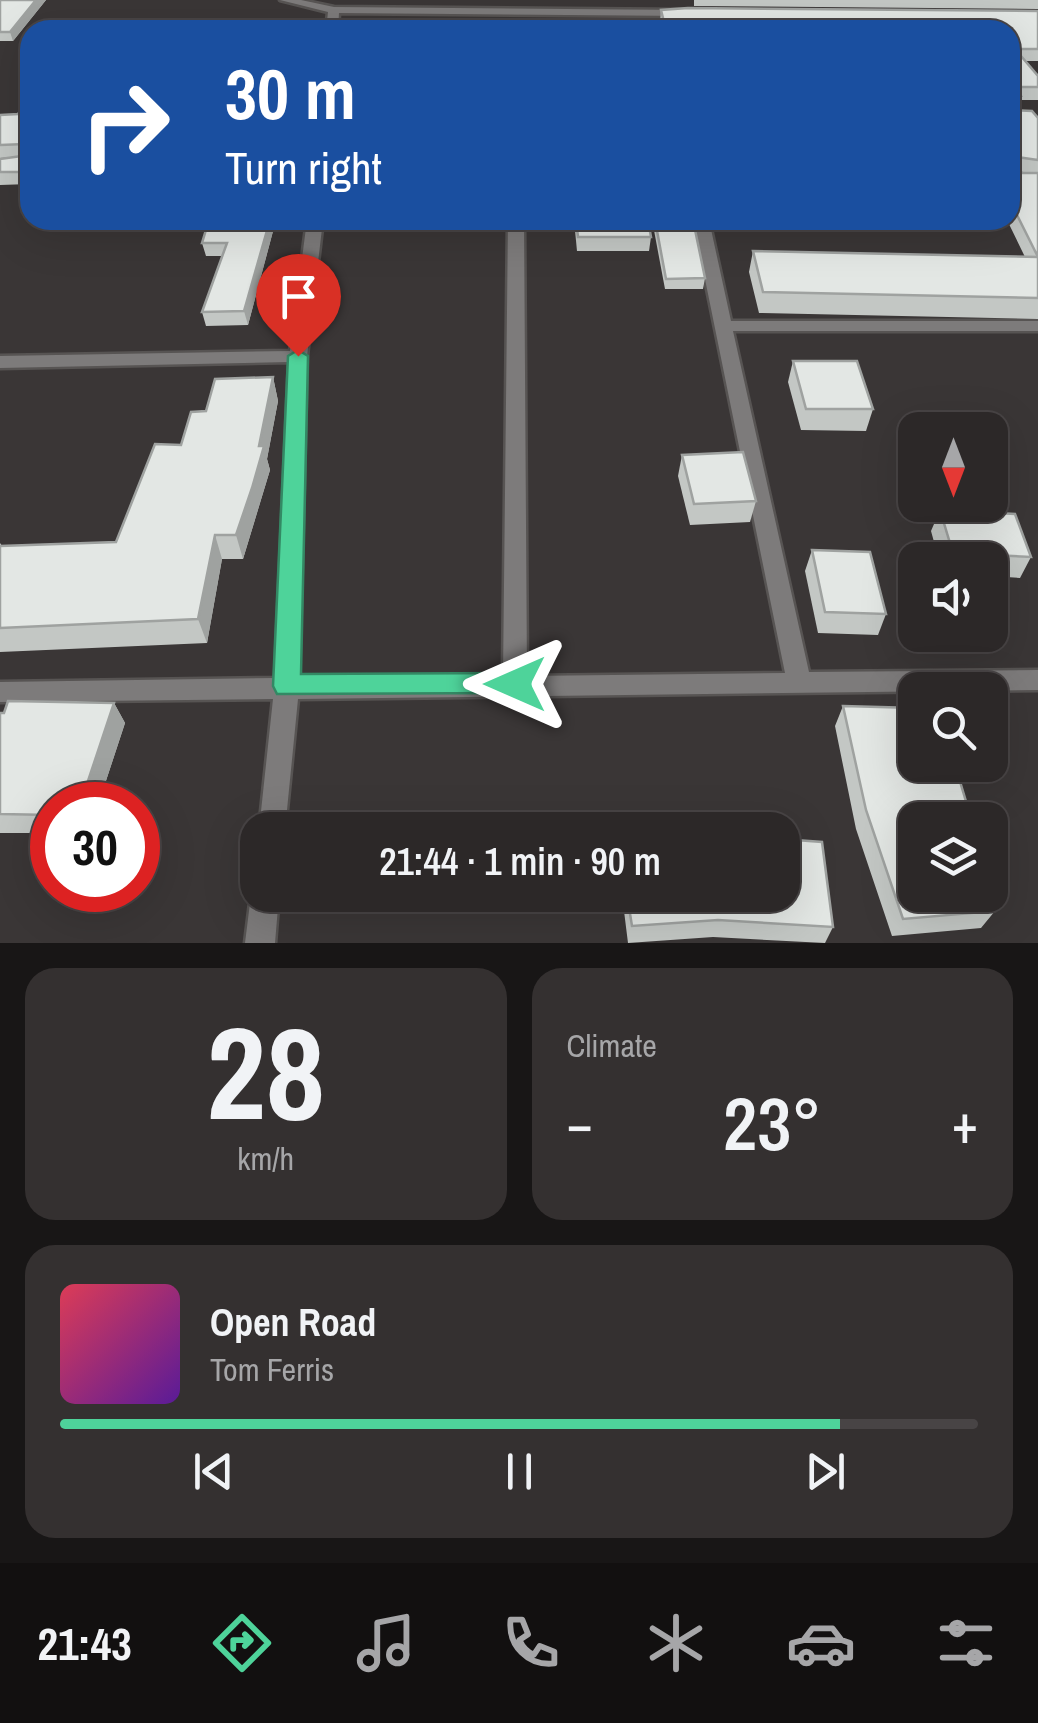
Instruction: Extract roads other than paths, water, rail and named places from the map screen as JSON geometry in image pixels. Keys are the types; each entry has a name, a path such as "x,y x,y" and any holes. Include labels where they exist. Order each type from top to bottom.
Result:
{"street":[{"path":"285,0 334,10 710,13"},
{"path":"333,20 334,10"},
{"path":"516,12 516,20"},
{"path":"653,13 655,20"},
{"path":"274,812 286,686 298,356 314,230"},
{"path":"515,684 516,230"},
{"path":"703,230 799,682"},
{"path":"725,326 1038,326"},
{"path":"0,362 298,356"},
{"path":"0,692 1038,680"},
{"path":"260,943 263,912"}]}
